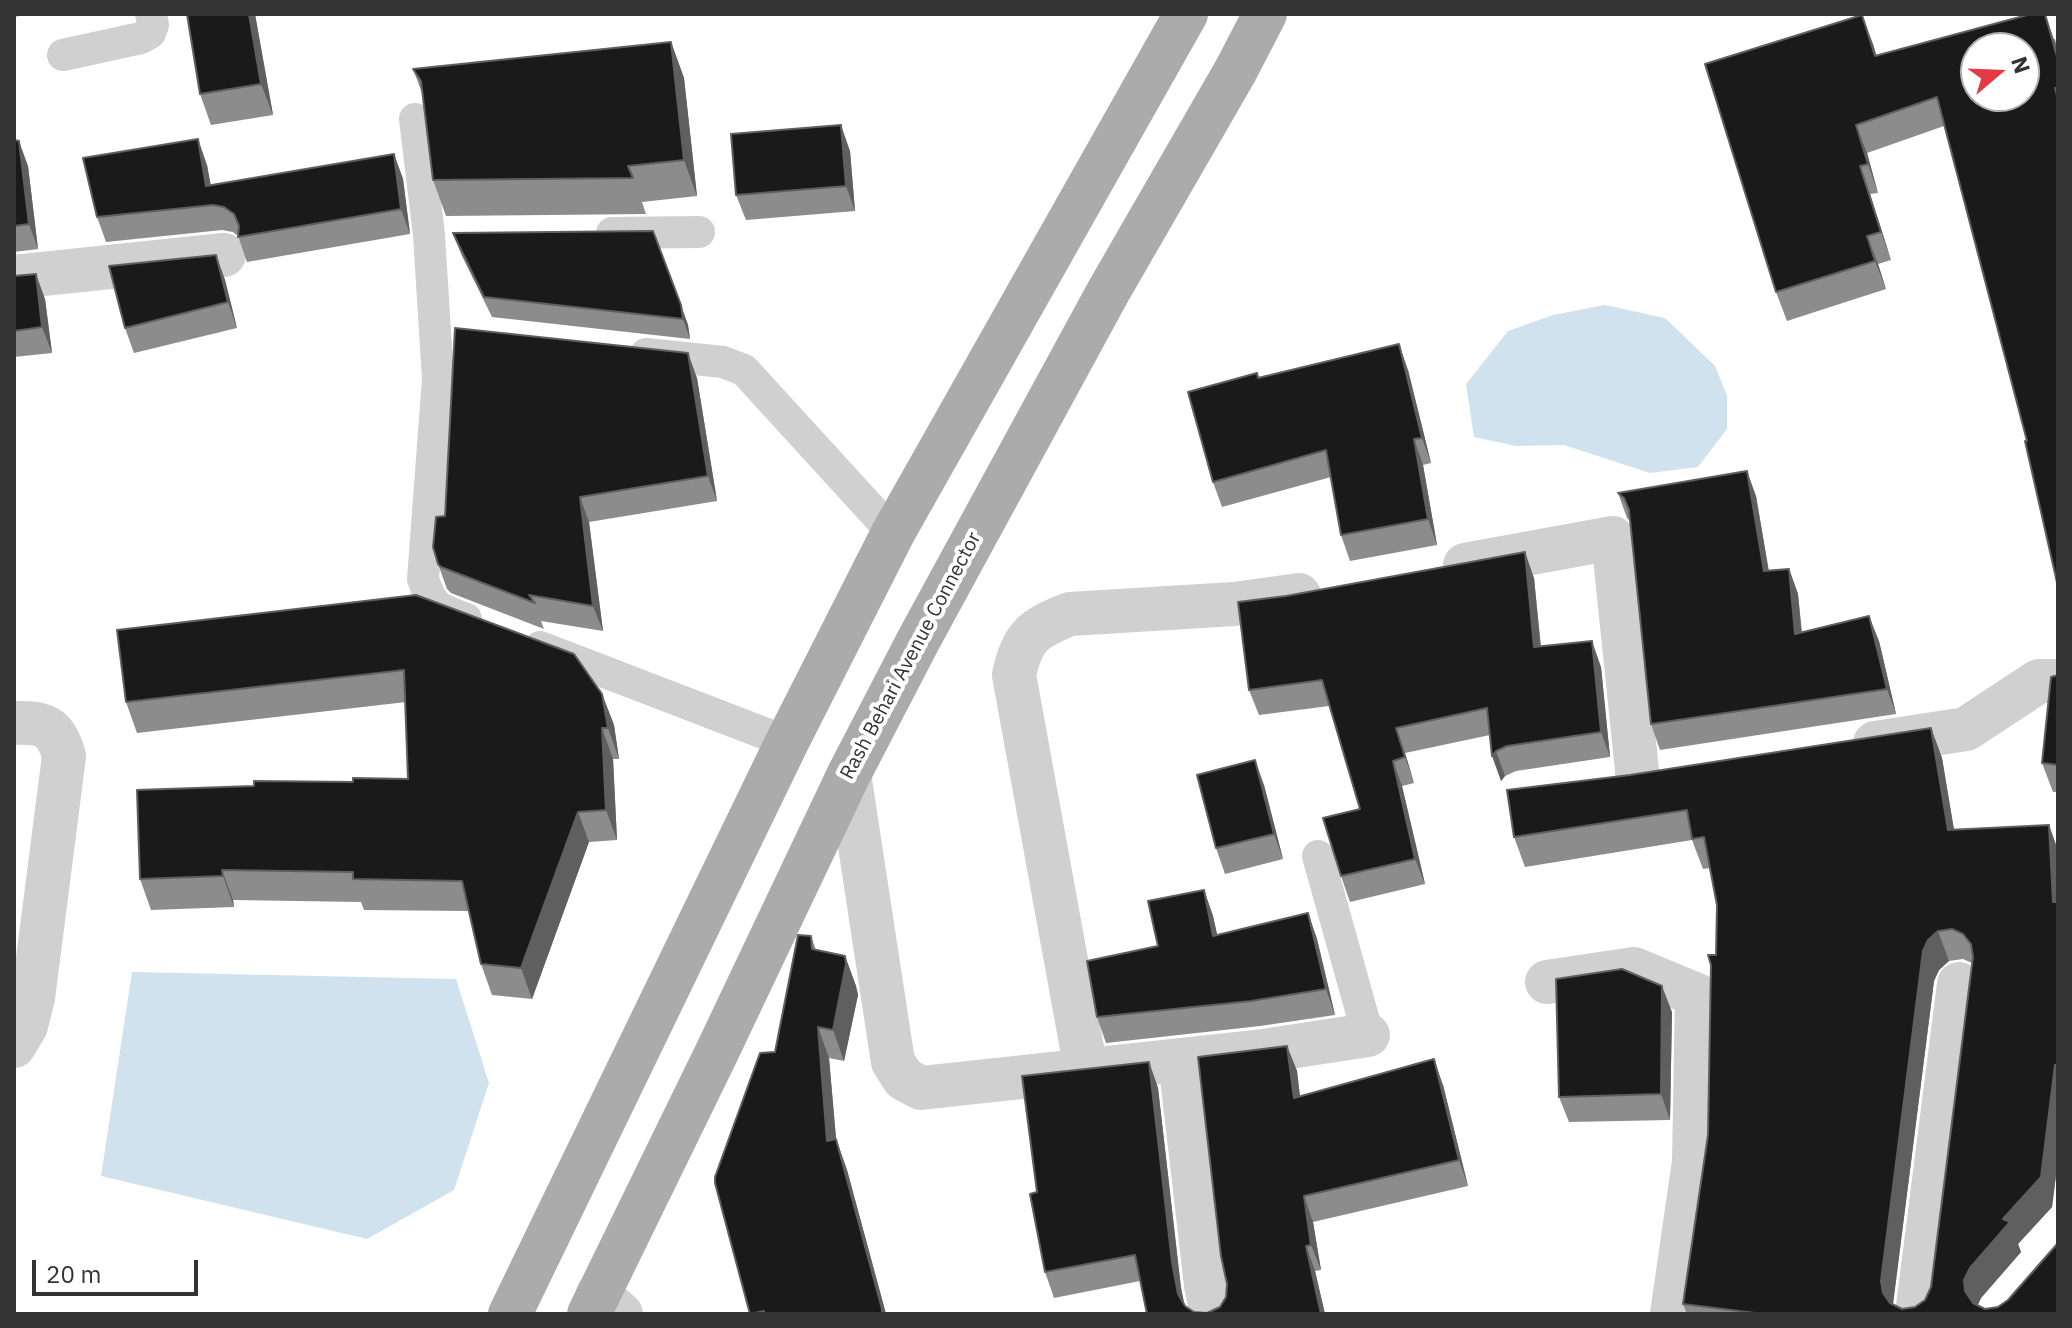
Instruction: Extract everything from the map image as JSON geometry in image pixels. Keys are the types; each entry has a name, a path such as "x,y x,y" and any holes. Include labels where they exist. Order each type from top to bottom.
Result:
{"main road":[{"path":"510,1314 787,742 893,533 1186,14"},
{"name":"Rash Behari Avenue Connector","path":"603,1307 716,1054 849,774 1108,292 1265,14"},
{"path":"856,606 918,641"}],"street":[{"path":"14,277 224,255"},
{"path":"1429,572 1613,538 1654,778 1594,786"},
{"path":"1086,1070 1014,675 1018,655 1028,637 1046,623 1070,614 1234,604 1337,588"},
{"path":"1841,748 1966,729 2039,681 2058,681"},
{"path":"14,723 31,722 47,727 59,739 64,756 33,998 26,1026 14,1046"},
{"path":"849,774 893,1062 904,1079 921,1088 1180,1060 1368,1035"},
{"path":"1547,982 1634,969 1697,995 1694,1162 1672,1314"},
{"path":"1917,1314 1959,984"},
{"path":"1180,1060 1212,1314"}],"lane":[{"path":"63,55 141,38 150,33 153,25 151,14"},
{"path":"415,119 429,235 451,332 438,379 423,579 430,599 440,609 787,742"},
{"path":"588,234 699,232"},
{"path":"429,235 460,235"},
{"path":"621,351 723,362 744,370 893,533"},
{"path":"1318,856 1368,1035"}],"water":[{"path":"1605,305 1665,318 1715,366 1727,396 1727,429 1698,467 1650,473 1564,445 1516,446 1474,437 1466,384 1508,331 1553,315"},
{"path":"132,972 456,979 489,1083 454,1190 367,1239 101,1176"}],"building":[{"path":"187,14 249,14 261,84 200,94"},
{"path":"2031,14 2045,14 2058,60 2058,88 2055,88 2058,99 2058,587 2027,441 1937,97 1856,125 1868,164 1860,166 1881,232 1867,236 1875,261 1776,292 1705,64 1862,15 1875,56 1960,33 1960,112 2040,112 2040,32 1964,32"},
{"path":"671,42 684,160 628,166 633,178 433,180 421,81 413,69"},
{"path":"841,125 846,186 736,195 731,134"},
{"path":"198,139 206,186 394,154 401,209 238,237 239,226 234,214 224,207 213,205 97,217 83,158"},
{"path":"14,140 19,141 29,224 14,226"},
{"path":"653,231 681,305 683,319 484,297 453,233"},
{"path":"216,255 228,302 125,328 109,266"},
{"path":"36,274 42,327 14,331 14,276"},
{"path":"455,328 688,353 708,476 580,497 593,606 529,595 535,603 438,564 433,547 436,517 445,516"},
{"path":"1399,344 1422,438 1414,439 1428,519 1341,535 1326,450 1213,482 1188,392 1257,373 1258,378"},
{"path":"1747,471 1764,571 1789,569 1795,634 1869,616 1887,689 1651,724 1629,510 1618,493"},
{"path":"1525,552 1534,647 1592,641 1601,732 1507,746 1492,756 1487,708 1396,728 1405,757 1393,761 1415,859 1341,876 1323,818 1360,809 1322,680 1249,690 1238,602"},
{"path":"416,595 574,654 602,694 608,728 602,728 606,810 578,812 521,968 481,964 462,881 353,879 353,872 222,870 223,876 140,879 137,790 254,786 254,781 408,779 404,670 126,702 117,630"},
{"path":"2058,675 2058,765 2042,763 2051,677"},
{"path":"1931,728 1948,830 2049,825 2053,902 2058,902 2058,1065 2055,1065 2041,1177 2003,1219 2010,1222 1970,1268 1964,1280 1965,1291 1973,1303 1985,1309 1998,1307 2008,1300 2058,1243 2058,1314 1763,1314 1683,1304 1708,1135 1711,965 1708,955 1716,955 1717,905 1704,837 1692,839 1687,810 1514,837 1507,790 1630,775","holes":["1952,929 1963,934 1971,944 1973,957 1931,1287 1925,1300 1915,1307 1902,1309 1890,1303 1883,1293 1881,1281 1923,951 1928,940 1938,931"]},
{"path":"1255,760 1274,834 1216,848 1197,775"},
{"path":"1204,890 1213,936 1308,913 1326,989 1251,1001 1097,1017 1087,961 1158,946 1148,901"},
{"path":"798,935 811,936 812,949 845,956 833,1030 818,1027 827,1141 836,1139 882,1314 764,1314 764,1311 750,1314 715,1183 760,1053 775,1052"},
{"path":"1622,969 1662,986 1661,1094 1559,1097 1556,979"},
{"path":"1287,1046 1294,1098 1434,1059 1459,1160 1304,1196 1311,1245 1306,1246 1321,1314 1147,1314 1135,1255 1045,1272 1030,1194 1037,1192 1022,1076 1149,1062 1178,1294 1185,1306 1194,1312 1207,1313 1220,1307 1226,1297 1227,1284 1221,1256 1198,1057"}]}
